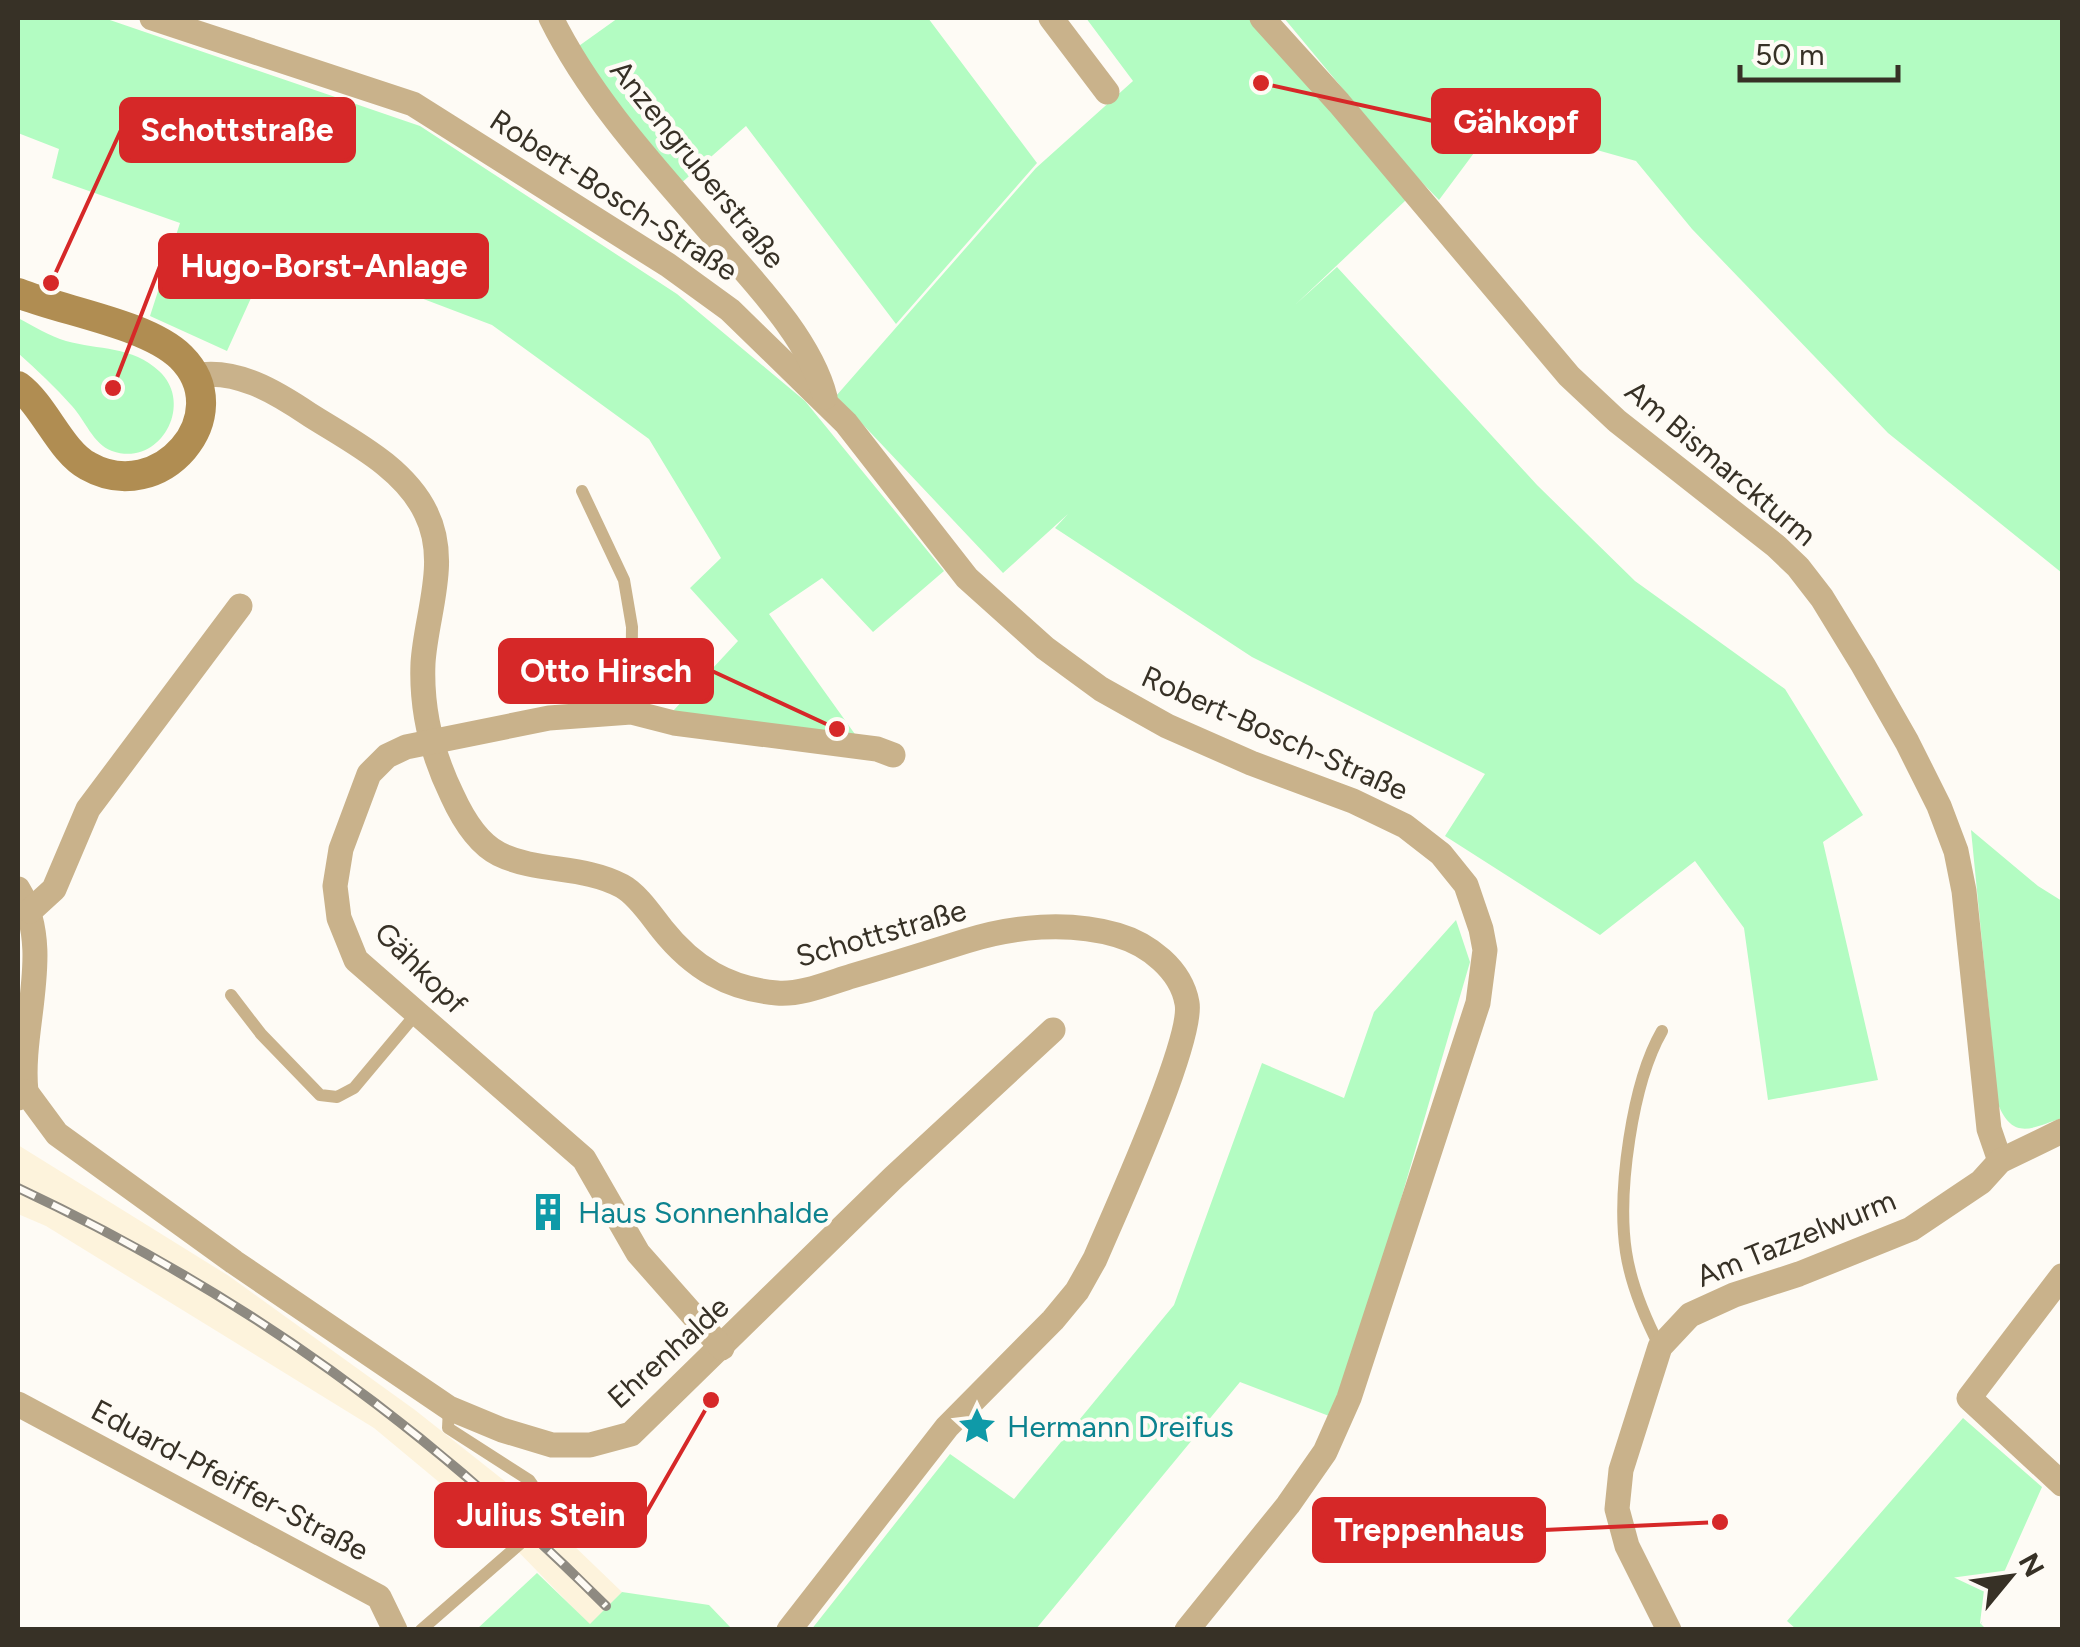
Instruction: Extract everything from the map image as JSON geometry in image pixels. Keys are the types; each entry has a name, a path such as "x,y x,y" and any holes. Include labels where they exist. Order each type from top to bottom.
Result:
{"street":[{"name":"Robert-Bosch-Straße","path":"152,18 413,104 668,266 730,310 826,402 968,578 1045,648 1102,689 1167,726 1251,763 1353,800 1404,826 1449,862 1466,885 1484,950 1478,1003 1349,1398 1324,1452 1288,1505 1187,1630"},
{"name":"Anzengruberstraße","path":"550,18 596,94 751,278 802,347 819,374 826,402"},
{"path":"1051,18 1107,92"},
{"name":"Am Bismarckturm","path":"1262,18 1338,102 1569,376 1617,421 1776,546 1822,598 1907,742 1956,851 1964,891 1989,1129 2000,1160"},
{"path":"18,293 152,338 181,357 193,376 199,402 192,439 162,468 140,476 112,476 84,465 46,414 18,386"},
{"name":"Schottstraße","path":"193,376 212,372 234,374 297,406 404,480 426,511 437,541 423,665 428,740 462,818 492,851 524,865 579,871 624,886 671,940 703,968 739,989 784,994 976,938 1060,925 1135,940 1168,968 1187,1003 1183,1043 1096,1259 1076,1291 1035,1340 947,1427 789,1630"},
{"path":"22,1095 35,935 24,900 54,889 88,810 240,606"},
{"name":"Gähkopf","path":"722,1348 638,1253 584,1159 356,960 338,918 335,886 341,849 370,774 386,756 428,740 548,718 631,712 674,722 877,749 892,755"},
{"name":"Ehrenhalde","path":"22,1095 56,1134 234,1262 449,1408 502,1430 552,1444 590,1445 632,1434 893,1178 1054,1030"},
{"name":"Am Tazzelwurm","path":"1670,1630 1627,1546 1618,1509 1620,1470 1660,1347 1690,1315 1911,1229 1980,1182 2000,1160 2062,1131"},
{"path":"2062,1276 1969,1398 2062,1484"},
{"name":"Eduard-Pfeiffer-Straße","path":"18,1404 379,1597 395,1630"}],"lane":[{"path":"582,491 624,580 632,627 631,712"},
{"path":"231,995 261,1034 320,1095 338,1097 354,1088 416,1014"},
{"path":"1660,1347 1645,1319 1627,1256 1624,1227 1630,1137 1638,1088 1650,1050 1662,1030"},
{"path":"421,1630 553,1515 529,1480 448,1428 449,1408"}],"shaded area":[{"path":"18,1145 229,1276 415,1410 516,1490 622,1592 590,1625 499,1532 374,1428 46,1226 18,1214"}],"green space":[{"path":"18,18 104,18 420,126 677,294 805,401 944,571 873,632 822,578 769,614 857,737 673,711 738,641 690,588 721,558 649,439 492,325 276,243 227,351 150,316 180,223 52,178 59,149 18,133"},
{"path":"618,18 928,18 1037,163 896,324 746,126 679,185 576,48"},
{"path":"1086,18 1255,18 1406,200 1296,304 1337,267 1537,485 1635,581 1785,689 1863,815 1823,842 1878,1080 1768,1100 1744,928 1695,861 1600,935 1445,836 1485,774 1252,657 1055,528 1068,514 1003,573 836,396 1036,168 1133,81"},
{"path":"1284,18 2062,18 2062,573 1888,433 1692,229 1636,161 1497,122 1439,200"},
{"path":"18,318 66,341 115,350 149,363 169,385 174,400 167,430 145,450 129,454 105,448 72,406 18,353"},
{"path":"1971,830 2062,901 2062,1118 2033,1128 2010,1123 1998,1104"},
{"path":"1456,920 1470,962 1337,1419 1240,1382 1036,1629 811,1630 950,1454 1014,1499 1174,1305 1262,1063 1344,1098 1374,1012"},
{"path":"1963,1418 2042,1487 1981,1624 1986,1629 1796,1629 1787,1621"},
{"path":"537,1573 590,1624 622,1592 709,1605 732,1629 477,1629"}],"railway":[{"path":"18,1188 181,1273 331,1370 471,1481 606,1606"}],"place":[{"name":"Gähkopf","path":"1261,83"},
{"name":"Schottstraße","path":"51,283"},
{"name":"Hugo-Borst-Anlage","path":"113,388"},
{"name":"Otto Hirsch","path":"837,729"},
{"name":"Haus Sonnenhalde","path":"548,1212"},
{"name":"Julius Stein","path":"711,1400"},
{"name":"Hermann Dreifus","path":"977,1426"},
{"name":"Treppenhaus","path":"1720,1522"}]}
